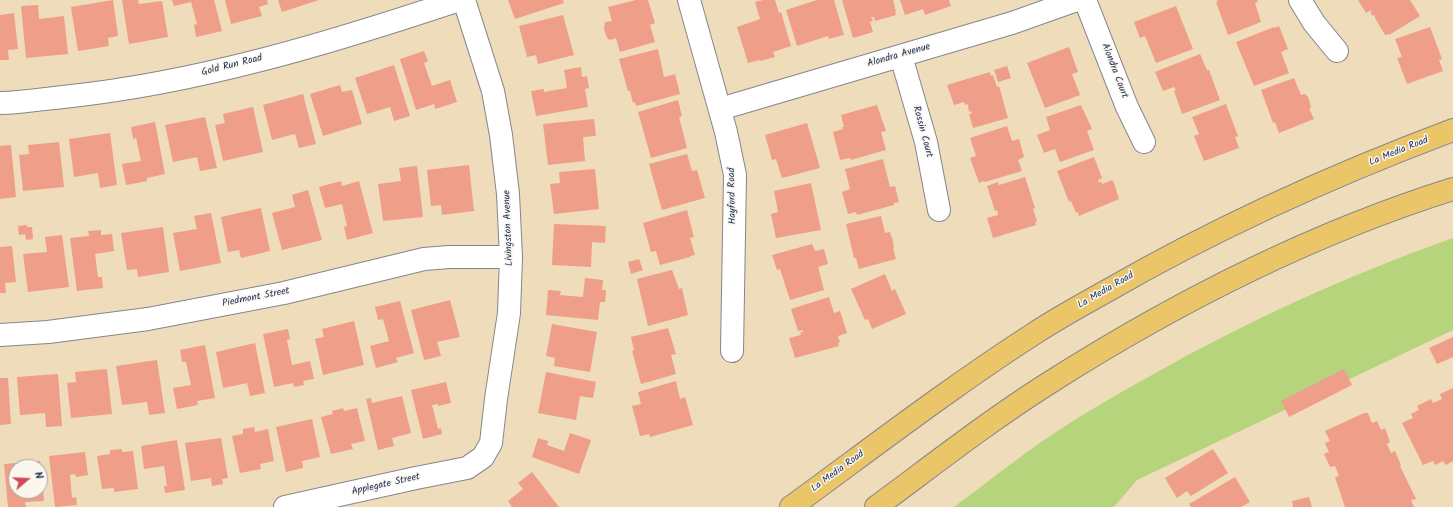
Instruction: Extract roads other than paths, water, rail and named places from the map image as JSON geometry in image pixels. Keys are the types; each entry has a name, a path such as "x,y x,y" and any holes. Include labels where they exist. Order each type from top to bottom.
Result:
{"main road":[{"name":"La Media Road","path":"791,507 960,383 1036,332 1150,266 1228,226 1313,187 1453,130"},
{"path":"876,507 991,423 1048,384 1106,348 1178,307 1300,247 1371,218 1453,189"}],"street":[{"name":"Gold Run Road","path":"0,103 113,91 193,76 317,45 459,0"},
{"name":"Livingston Avenue","path":"464,0 493,91 501,135 508,194 511,257 509,313 491,443 483,457"},
{"name":"Hayford Road","path":"690,0 726,132 735,175 732,350"},
{"name":"Alondra Avenue","path":"720,109 1012,23 1076,0"},
{"name":"Alondra Court","path":"1085,0 1127,107 1144,142"},
{"path":"1300,0 1314,23 1337,51"},
{"name":"Rossin Court","path":"901,56 926,142 939,210"},
{"name":"Piedmont Street","path":"0,335 48,332 148,319 284,293 424,259 449,257 511,257"},
{"name":"Applegate Street","path":"285,507 468,468 483,457"}]}
